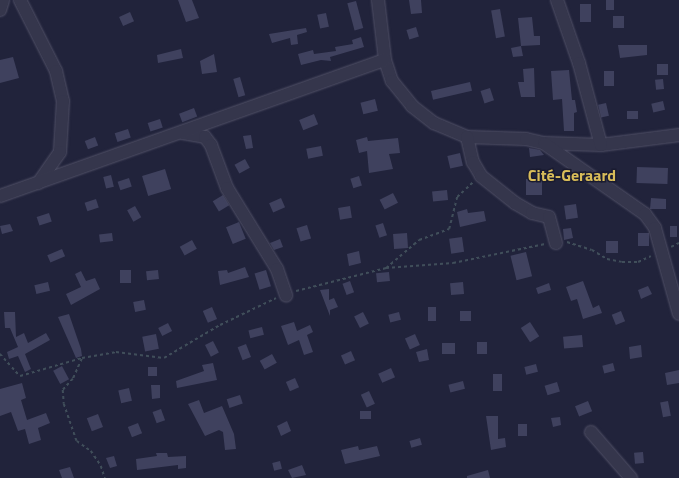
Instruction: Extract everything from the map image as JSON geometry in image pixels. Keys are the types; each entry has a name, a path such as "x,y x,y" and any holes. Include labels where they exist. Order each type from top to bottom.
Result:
{"street":[{"path":"0,10 3,0"},
{"path":"20,0 56,71 63,101 60,152 38,183"},
{"path":"378,0 385,60 392,81 412,106 434,123 467,137 601,146 679,135"},
{"path":"557,0 577,57 601,146"},
{"path":"0,196 385,60"},
{"path":"181,133 205,137 211,145 227,188 277,269 286,295"},
{"path":"467,137 473,162 481,176 515,203 532,213 549,217 556,243"},
{"path":"544,143 645,214 655,228 679,314"},
{"path":"591,432 631,478"}],"path":[{"path":"386,268 419,240 449,229 457,197 481,176"},
{"path":"0,354 20,376 82,358 116,352 164,358 241,314 286,295 386,268 453,263 571,241 607,260 638,262 679,243"},
{"path":"82,358 73,379 63,390 64,404 77,441 91,452 101,466 105,478"}],"building":[{"path":"178,0 192,0 199,18 186,22"},
{"path":"409,0 421,0 422,13 411,14"},
{"path":"606,0 614,0 614,10 606,10"},
{"path":"356,1 363,28 355,30 347,3"},
{"path":"580,4 591,4 591,22 580,22"},
{"path":"500,9 505,37 496,38 491,11"},
{"path":"130,12 134,21 123,26 119,17"},
{"path":"326,13 329,27 320,29 317,15"},
{"path":"613,16 624,16 624,28 613,28"},
{"path":"532,17 534,36 540,36 540,45 521,46 518,18"},
{"path":"416,27 419,37 409,39 406,30"},
{"path":"306,28 307,32 297,35 298,44 291,45 290,38 272,43 269,34"},
{"path":"361,37 364,47 330,57 331,61 321,60 301,65 298,54 313,50 314,54 336,51 335,47 353,44 352,40"},
{"path":"618,45 647,45 647,55 620,58"},
{"path":"521,46 523,56 513,57 511,48"},
{"path":"181,49 183,58 158,63 157,55"},
{"path":"214,54 217,72 202,74 200,61"},
{"path":"13,57 19,78 0,83 0,60"},
{"path":"657,64 668,64 668,75 657,75"},
{"path":"534,68 535,97 521,97 518,82 524,82 523,69"},
{"path":"569,70 572,100 575,100 577,112 574,113 574,131 564,131 562,99 553,100 551,71"},
{"path":"604,71 614,71 614,86 604,86"},
{"path":"240,77 245,95 239,97 233,79"},
{"path":"663,79 664,89 656,90 655,80"},
{"path":"470,82 472,91 433,100 431,91"},
{"path":"490,88 494,100 485,103 480,91"},
{"path":"375,99 378,111 363,114 360,103"},
{"path":"663,101 665,110 653,112 651,104"},
{"path":"606,103 609,116 601,117 598,105"},
{"path":"194,108 197,116 182,122 179,114"},
{"path":"627,111 638,111 638,119 627,119"},
{"path":"314,114 318,124 303,130 299,120"},
{"path":"160,119 163,128 150,132 148,123"},
{"path":"128,129 131,138 117,142 115,133"},
{"path":"251,135 253,148 246,149 243,136"},
{"path":"95,137 98,145 88,149 85,141"},
{"path":"367,137 368,141 398,138 400,153 389,154 393,169 369,173 367,151 359,153 356,140"},
{"path":"321,146 323,156 308,159 306,149"},
{"path":"529,148 540,150 544,155 530,157"},
{"path":"460,153 463,166 450,169 447,156"},
{"path":"245,159 250,168 239,174 235,165"},
{"path":"637,167 668,168 667,184 636,183"},
{"path":"165,169 171,189 148,196 142,176"},
{"path":"111,175 114,187 106,189 103,177"},
{"path":"359,176 362,186 353,188 350,179"},
{"path":"129,178 132,187 120,190 118,182"},
{"path":"526,179 542,179 542,195 526,195"},
{"path":"447,190 448,200 433,202 432,192"},
{"path":"393,193 398,203 385,210 380,200"},
{"path":"223,195 229,205 219,211 213,201"},
{"path":"281,198 285,207 273,212 269,203"},
{"path":"651,198 666,199 666,209 650,209"},
{"path":"96,199 99,208 87,211 85,203"},
{"path":"576,204 578,218 566,220 564,206"},
{"path":"135,206 141,217 133,222 127,210"},
{"path":"350,206 352,218 340,220 338,208"},
{"path":"467,209 468,213 484,211 486,221 460,227 457,212"},
{"path":"49,213 52,222 39,226 37,217"},
{"path":"239,222 246,239 233,244 226,227"},
{"path":"383,223 387,235 379,238 375,225"},
{"path":"10,224 13,231 2,234 0,226"},
{"path":"307,225 311,238 301,242 296,228"},
{"path":"670,226 677,226 677,237 670,237"},
{"path":"571,228 573,238 564,240 563,229"},
{"path":"112,233 113,241 100,243 99,235"},
{"path":"407,233 408,248 394,249 393,234"},
{"path":"638,233 649,233 649,246 638,246"},
{"path":"462,237 464,252 451,254 449,239"},
{"path":"280,239 283,247 274,250 270,243"},
{"path":"192,240 197,249 185,256 180,247"},
{"path":"606,241 618,241 618,253 606,253"},
{"path":"62,249 65,256 50,263 47,255"},
{"path":"359,251 361,263 349,266 347,254"},
{"path":"526,252 532,276 517,280 510,256"},
{"path":"245,267 249,277 220,285 218,271 227,270 228,273"},
{"path":"120,270 131,270 131,283 120,283"},
{"path":"158,270 159,279 147,280 146,271"},
{"path":"266,270 271,286 259,290 255,274"},
{"path":"81,271 86,281 95,278 100,289 71,305 66,294 81,287 75,274"},
{"path":"389,272 390,281 377,282 376,273"},
{"path":"350,281 354,292 347,295 342,284"},
{"path":"583,281 593,308 599,305 602,313 583,319 577,299 571,301 566,287"},
{"path":"48,282 50,291 36,294 34,285"},
{"path":"463,282 464,294 451,295 450,283"},
{"path":"549,283 551,290 538,294 536,288"},
{"path":"648,286 652,294 641,299 638,290"},
{"path":"329,289 329,300 334,298 338,307 330,310 330,316 320,290"},
{"path":"144,300 146,310 135,312 133,302"},
{"path":"212,307 217,319 208,323 203,311"},
{"path":"428,307 436,307 436,321 428,321"},
{"path":"460,311 471,311 471,321 460,321"},
{"path":"621,311 625,321 616,325 612,315"},
{"path":"4,312 15,312 16,337 24,333 28,343 46,333 50,340 25,354 31,369 25,372 18,356 9,359 7,352 18,347 10,328 5,328"},
{"path":"363,312 369,324 360,328 354,317"},
{"path":"399,312 401,320 390,322 388,315"},
{"path":"69,314 81,349 82,356 76,358 58,317"},
{"path":"294,322 297,331 310,325 313,332 307,335 313,352 304,355 299,340 288,345 281,326"},
{"path":"530,322 539,336 530,342 521,328"},
{"path":"168,323 172,331 162,336 158,328"},
{"path":"262,327 264,335 250,338 248,330"},
{"path":"156,334 159,349 145,351 142,337"},
{"path":"415,334 420,345 410,349 405,338"},
{"path":"582,335 583,347 564,349 563,337"},
{"path":"213,341 219,353 211,357 205,345"},
{"path":"477,342 487,342 487,354 477,354"},
{"path":"442,343 455,343 455,354 442,354"},
{"path":"246,344 251,357 243,360 238,347"},
{"path":"641,345 642,357 630,359 629,347"},
{"path":"427,349 429,360 419,362 416,352"},
{"path":"351,351 355,360 345,365 341,355"},
{"path":"272,354 277,363 265,370 260,361"},
{"path":"213,363 217,380 177,388 176,381 204,371 202,365"},
{"path":"613,363 615,371 604,373 602,366"},
{"path":"536,364 538,372 526,375 524,367"},
{"path":"62,366 69,379 60,384 53,371"},
{"path":"148,367 157,367 157,376 148,376"},
{"path":"391,368 395,377 382,383 378,374"},
{"path":"679,370 679,383 667,385 665,373"},
{"path":"493,374 502,374 502,391 493,391"},
{"path":"295,378 299,387 290,391 286,382"},
{"path":"463,381 465,389 450,392 448,385"},
{"path":"557,382 560,392 547,395 545,386"},
{"path":"22,383 26,398 21,400 27,420 46,413 50,423 38,428 41,440 29,444 25,429 18,431 11,412 0,416 0,389"},
{"path":"151,385 160,385 160,398 152,399"},
{"path":"129,388 132,401 121,403 118,390"},
{"path":"369,391 375,404 367,407 361,395"},
{"path":"240,395 243,404 229,408 227,399"},
{"path":"199,400 204,413 222,406 234,434 236,449 225,450 223,432 219,430 205,436 188,404"},
{"path":"588,401 592,411 579,416 575,406"},
{"path":"668,401 671,416 663,417 660,403"},
{"path":"161,409 165,420 157,423 153,412"},
{"path":"360,411 371,411 371,419 360,419"},
{"path":"98,414 103,427 92,431 87,418"},
{"path":"486,416 498,416 498,439 505,438 506,447 491,450"},
{"path":"560,417 561,425 553,427 551,418"},
{"path":"287,421 291,431 281,436 277,426"},
{"path":"138,423 142,433 132,437 128,427"},
{"path":"518,424 527,424 527,436 518,436"},
{"path":"420,438 422,445 411,448 409,441"},
{"path":"358,446 359,450 377,446 380,456 345,464 341,450"},
{"path":"643,452 644,463 635,464 634,453"},
{"path":"156,453 167,453 168,457 186,456 186,468 178,469 178,465 137,470 136,459 157,456"},
{"path":"114,456 117,466 110,468 106,458"},
{"path":"280,461 282,469 274,471 272,463"},
{"path":"302,465 306,475 292,478 288,470"},
{"path":"70,467 74,478 62,478 59,470"},
{"path":"488,470 490,478 467,478 467,476"}],"district":[{"name":"Cité-Geraard","path":"572,175"}]}
